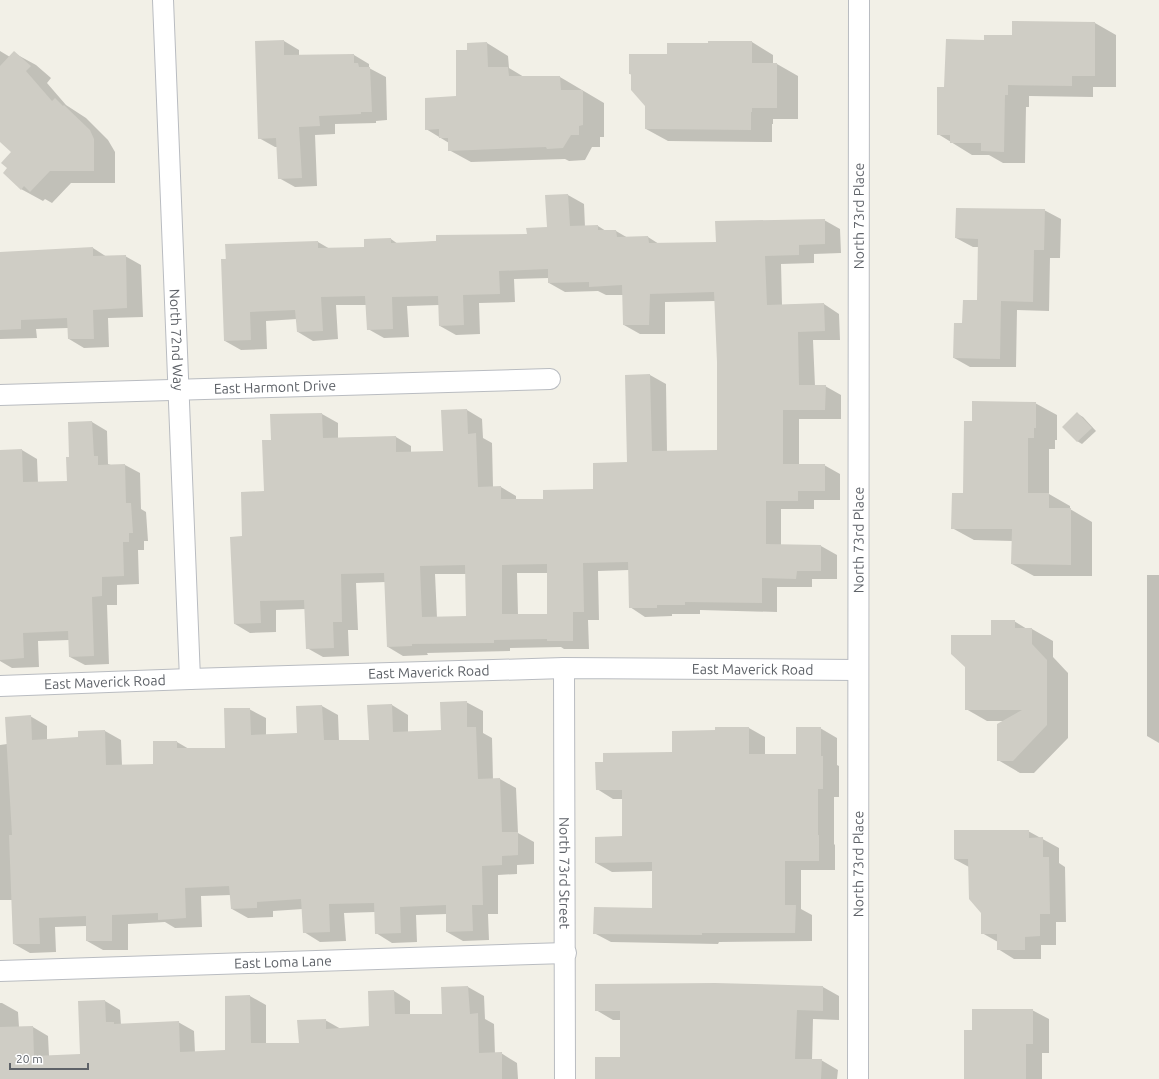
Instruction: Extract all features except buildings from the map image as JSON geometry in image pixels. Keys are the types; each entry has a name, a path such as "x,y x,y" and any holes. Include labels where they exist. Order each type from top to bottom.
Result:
{"street":[{"name":"North 72nd Way","path":"163,0 190,679"},
{"name":"North 73rd Place","path":"858,1079 859,0"},
{"name":"East Harmont Drive","path":"0,395 550,379"},
{"name":"East Maverick Road","path":"0,686 564,668 858,670"},
{"name":"North 73rd Street","path":"564,668 566,953 565,1079"},
{"name":"East Loma Lane","path":"0,971 566,953"}]}
